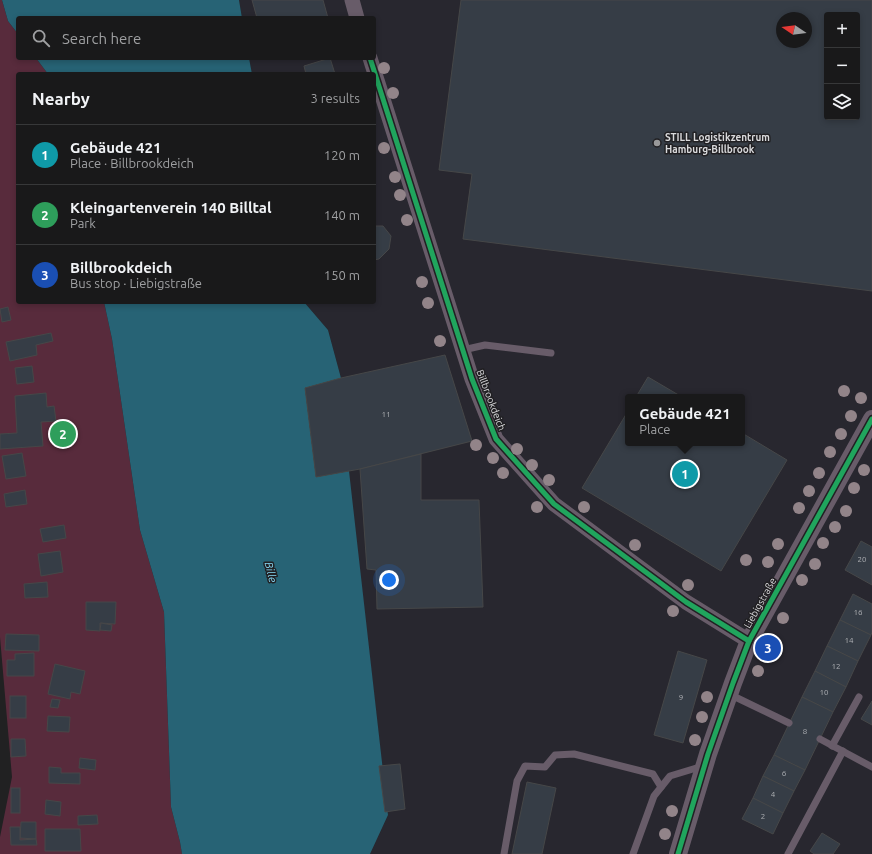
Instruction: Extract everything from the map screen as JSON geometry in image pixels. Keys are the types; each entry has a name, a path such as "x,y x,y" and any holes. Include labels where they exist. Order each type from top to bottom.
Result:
{"street":[{"path":"352,0 356,16"},
{"name":"Billbrookdeich","path":"371,60 374,72"},
{"name":"Billbrookdeich","path":"376,77 472,379 496,439 554,504 686,602 749,641"},
{"name":"Liebigstraße","path":"678,854 705,765 749,641 872,419"}],"lane":[{"path":"463,350 485,345 551,353"},
{"path":"729,694 789,723"},
{"path":"832,746 859,697"},
{"path":"820,739 872,767"},
{"path":"788,854 843,751"},
{"path":"504,854 517,781 524,766 545,767 555,756 574,754 653,774 661,787"},
{"path":"633,854 654,796 661,787 670,776 705,765"}],"shaded area":[{"path":"0,0 2,0 8,21 16,31 16,60 38,60 46,72 16,72 16,304 104,304 112,339 140,530 164,612 171,807 182,854 0,854 0,837 12,777 0,637"},
{"path":"239,0 872,0 872,854 370,854 388,815 348,471 316,477 305,388 341,378 328,330 306,304 376,304 376,72 252,72 249,60 376,60 376,16 242,16"}],"water":[{"path":"2,0 239,0 242,16 16,16 16,31 8,21"},
{"path":"38,60 249,60 252,72 46,72"},
{"name":"Bille","path":"104,304 306,304 328,330 341,378 305,388 316,477 349,471 388,815 370,854 182,854 171,807 164,612 140,530 112,339"}],"building":[{"path":"252,0 323,0 327,16 256,16"},
{"name":"STILL Logistikzentrum Hamburg-Billbrook","path":"461,0 872,0 872,291 463,239 472,174 439,170"},
{"path":"324,60 331,60 334,72 306,72 304,66"},
{"path":"376,226 383,226 391,236 389,249 379,259 376,260"},
{"path":"8,307 11,320 2,322 0,309"},
{"path":"51,333 53,341 36,345 37,355 10,361 6,342"},
{"path":"445,355 472,441 360,469 316,477 305,388 341,378"},
{"path":"32,366 34,382 17,384 15,368"},
{"path":"648,377 677,394 638,394"},
{"path":"46,393 47,407 54,406 56,421 41,422 43,446 0,449 0,434 17,433 15,396"},
{"path":"625,416 625,446 745,446 745,435 787,460 721,571 582,488"},
{"path":"22,453 26,476 6,479 2,456"},
{"path":"421,454 421,500 479,500 483,607 377,609 376,570 367,569 360,469"},
{"path":"25,490 27,504 6,507 4,494"},
{"path":"64,525 66,538 43,542 40,529"},
{"path":"861,541 872,547 872,585 845,570"},
{"path":"60,551 63,572 41,576 38,554"},
{"path":"47,582 48,597 25,598 24,584"},
{"path":"853,594 872,604 871,635 840,620"},
{"path":"86,602 116,602 115,624 100,623 100,631 86,630"},
{"path":"840,620 871,635 858,661 827,646"},
{"path":"101,623 112,625 111,631 100,630"},
{"path":"6,634 39,635 39,651 5,650"},
{"path":"827,646 858,661 846,687 815,671"},
{"path":"678,651 707,660 683,743 654,735"},
{"path":"34,653 34,676 7,676 7,660 15,660 15,654"},
{"path":"55,664 85,671 80,694 71,692 70,699 48,694"},
{"path":"815,671 846,687 833,712 802,697"},
{"path":"10,696 26,696 26,718 10,718"},
{"path":"802,697 833,712 805,770 774,755"},
{"path":"52,699 60,700 58,708 50,707"},
{"path":"872,701 872,725 861,719"},
{"path":"48,716 70,717 69,732 47,731"},
{"path":"11,739 25,739 26,756 11,757"},
{"path":"774,755 805,770 794,791 763,776"},
{"path":"80,758 96,760 95,770 79,768"},
{"path":"400,764 405,809 385,812 379,766"},
{"path":"49,767 61,768 61,773 80,773 80,784 49,783"},
{"path":"763,776 794,791 783,813 753,798"},
{"path":"527,782 556,788 542,854 512,854"},
{"path":"11,788 20,788 20,813 11,813"},
{"path":"753,798 783,813 773,834 742,819"},
{"path":"46,800 61,802 60,816 45,814"},
{"path":"97,815 98,824 78,825 78,816"},
{"path":"21,822 36,822 36,839 20,838"},
{"path":"10,827 20,827 20,840 36,839 37,845 11,845"},
{"path":"45,829 80,829 81,851 45,851"},
{"path":"822,833 840,844 833,854 814,854 810,851"}],"cycle path":[{"path":"371,60 374,72"},
{"path":"376,77 472,379 496,439 554,504 686,602 749,641"},
{"path":"678,854 708,754 749,641 872,419"}],"place":[{"name":"STILL Logistikzentrum Hamburg-Billbrook","path":"657,143"},
{"name":"Kleingartenverein 140 Billtal","path":"63,434"},
{"name":"Gebäude 421","path":"685,474"},
{"name":"Billbrookdeich","path":"768,648"}]}
